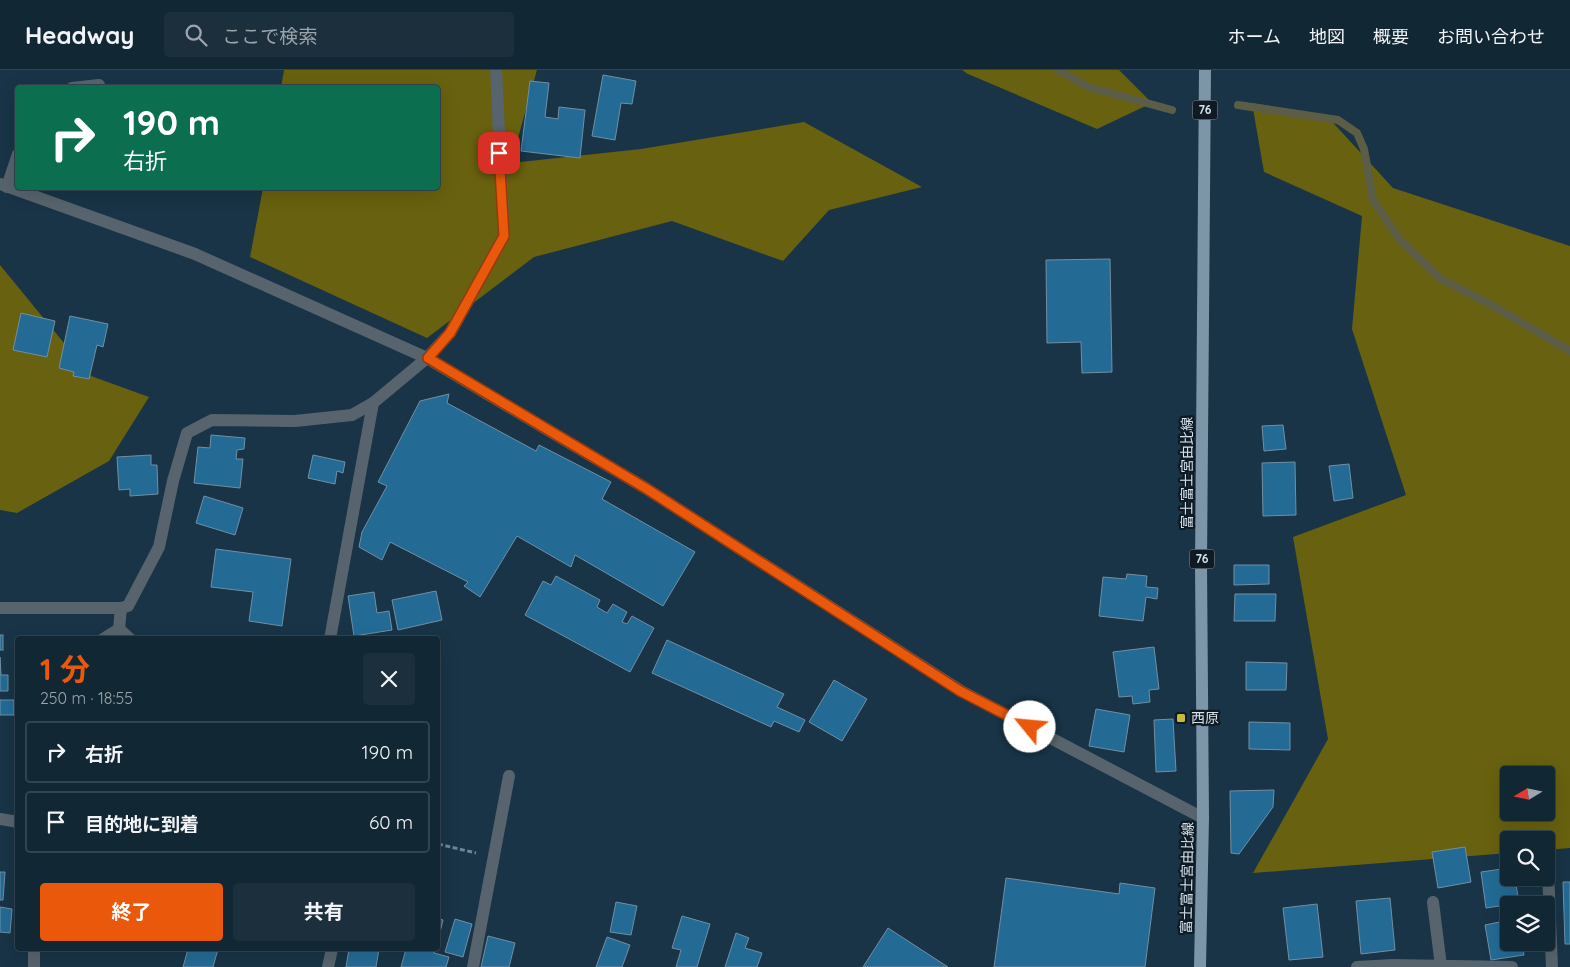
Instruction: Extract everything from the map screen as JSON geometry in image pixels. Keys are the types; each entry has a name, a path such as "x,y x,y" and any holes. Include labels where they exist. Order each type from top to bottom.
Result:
{"main road":[{"name":"富士富士宮由比線","path":"1200,967 1203,818 1202,554 1205,70"}],"street":[{"path":"0,608 121,608 128,606 159,547 172,481 187,433 212,420 295,421 352,415 373,403 428,358 450,333 504,236 496,70"},
{"path":"4,185 15,161"},
{"path":"18,190 195,254 428,358 647,489 960,691 1203,818"},
{"path":"331,636 373,403"},
{"path":"107,636 119,628 121,608"},
{"path":"119,628 127,636"},
{"path":"474,967 510,776"},
{"path":"0,819 15,822"},
{"path":"1549,886 1552,967"},
{"path":"1433,902 1441,966"},
{"path":"34,951 34,967"},
{"path":"328,967 332,951"},
{"path":"1356,967 1393,965 1512,967"}],"path":[{"path":"440,844 494,857"}],"shaded area":[{"path":"284,70 537,70 511,163 641,149 804,122 922,187 829,210 783,261 672,221 534,257 427,338 250,257 263,190 440,190 440,85 281,85"},
{"path":"962,70 1119,70 1152,103 1097,129"},
{"path":"1252,103 1326,115 1393,188 1570,246 1570,848 1555,849 1555,831 1500,831 1500,854 1253,873 1328,739 1293,537 1406,495 1352,329 1362,216 1264,172"},
{"path":"0,265 91,376 149,397 109,461 17,513 0,510"}],"building":[{"path":"603,75 636,81 632,104 621,103 615,140 592,136"},
{"path":"530,81 549,83 545,117 558,119 559,107 585,110 580,158 521,151"},
{"path":"1110,259 1112,372 1082,373 1081,342 1047,343 1046,260"},
{"path":"21,313 55,321 47,357 13,350"},
{"path":"70,316 108,324 103,347 97,345 89,379 73,376 74,372 59,368"},
{"path":"449,394 447,403 536,451 539,445 611,482 602,499 695,552 663,606 575,555 571,567 517,536 480,597 464,586 468,582 390,542 382,560 359,547 362,532 387,486 378,482 420,401"},
{"path":"1283,425 1286,449 1264,451 1262,426"},
{"path":"211,435 245,438 244,449 237,450 236,459 243,459 240,488 194,483 198,447 210,448"},
{"path":"151,455 151,465 157,465 158,494 130,496 130,489 119,490 117,457"},
{"path":"313,455 345,462 343,473 337,471 335,484 308,478"},
{"path":"1295,462 1296,515 1263,516 1262,463"},
{"path":"1349,464 1353,498 1334,501 1329,466"},
{"path":"204,496 243,508 235,535 196,523"},
{"path":"216,549 291,559 282,626 249,621 253,592 211,587"},
{"path":"1234,565 1269,565 1269,584 1234,585"},
{"path":"1127,574 1147,576 1146,587 1158,588 1157,599 1146,597 1143,621 1099,616 1103,577 1126,579"},
{"path":"556,576 600,600 597,607 607,613 613,604 627,612 622,622 627,624 632,616 654,628 630,672 525,615 543,581 551,585"},
{"path":"436,591 442,620 398,630 392,600"},
{"path":"374,592 377,613 389,611 392,630 354,636 348,596"},
{"path":"1235,594 1276,594 1275,621 1234,621"},
{"path":"0,635 3,635 3,650 0,650"},
{"path":"667,640 784,694 777,707 805,720 799,732 774,721 771,727 652,673"},
{"path":"1154,647 1159,689 1149,690 1150,702 1133,704 1132,696 1119,697 1113,652"},
{"path":"0,657 1,675 8,675 8,691 0,691"},
{"path":"1246,662 1287,663 1286,690 1246,690"},
{"path":"834,680 867,699 842,741 809,722"},
{"path":"0,700 14,700 14,715 0,715"},
{"path":"1096,709 1130,715 1124,752 1089,746"},
{"path":"1173,719 1176,771 1156,772 1154,720"},
{"path":"1249,722 1290,723 1290,750 1249,749"},
{"path":"1274,790 1273,807 1239,854 1231,853 1230,791"},
{"path":"1465,847 1471,882 1438,888 1432,852"},
{"path":"1500,869 1500,886 1516,886 1518,896 1500,896 1500,906 1486,908 1481,872"},
{"path":"0,872 5,872 3,900 0,900"},
{"path":"1006,878 1119,894 1120,883 1155,888 1145,967 994,967"},
{"path":"1563,882 1570,882 1570,944 1565,944"},
{"path":"1390,898 1395,950 1361,954 1356,901"},
{"path":"616,902 637,906 631,935 610,932"},
{"path":"1317,904 1323,957 1289,960 1283,908"},
{"path":"0,907 12,909 10,933 0,932"},
{"path":"682,916 710,924 697,967 676,967 681,950 672,948"},
{"path":"440,919 443,920 440,933"},
{"path":"455,919 472,924 463,957 445,952"},
{"path":"1500,922 1500,951 1523,951 1524,955 1491,960 1485,925"},
{"path":"888,928 948,967 863,967"},
{"path":"736,933 749,938 745,948 762,953 757,967 725,967"},
{"path":"488,936 515,943 509,967 481,967"},
{"path":"607,937 630,945 622,967 596,967"},
{"path":"187,951 217,951 213,967 183,967"},
{"path":"349,951 379,951 376,967 346,967"},
{"path":"405,951 434,951 434,953 449,957 446,967 401,967"}],"waterway":[{"path":"1058,70 1088,87 1172,110"},
{"path":"1238,105 1338,120 1357,133 1364,149 1373,200 1400,240 1441,279 1490,304 1570,351"}],"place":[{"name":"西原","path":"1181,718"}],"route":[{"path":"499,153 504,236 450,333 428,358 647,489 960,691 1030,727"}]}
